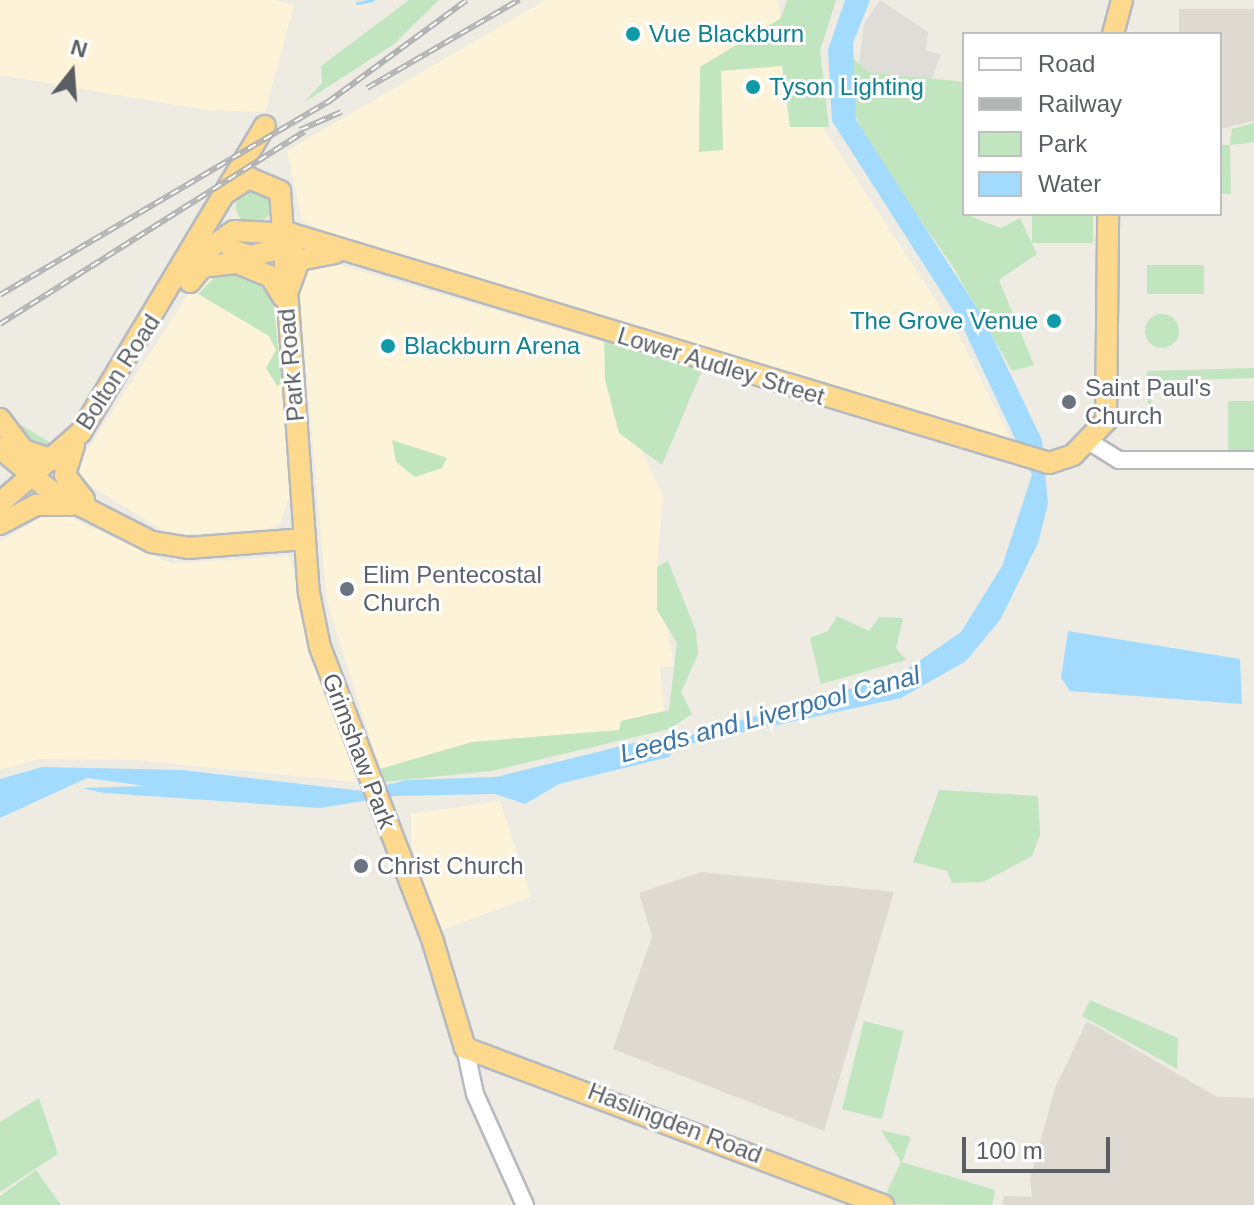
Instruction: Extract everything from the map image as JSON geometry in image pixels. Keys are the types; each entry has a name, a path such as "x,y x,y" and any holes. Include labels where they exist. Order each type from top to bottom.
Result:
{"highway":[{"path":"1114,32 1122,0"},
{"path":"188,263 222,197 265,126"},
{"path":"188,263 218,238 222,197 249,178 280,195 297,226 322,244"},
{"name":"Park Road","path":"280,195 285,304 306,499 305,539"},
{"path":"1090,442 1106,421 1108,216"},
{"path":"218,238 248,256 281,239 322,244"},
{"name":"Lower Audley Street","path":"322,244 1014,456 1049,463 1090,442"},
{"name":"Lower Audley Street","path":"285,304 299,260 350,253"},
{"path":"141,337 153,334 202,267 221,261 263,271 285,304"},
{"name":"Bolton Road","path":"29,478 53,460 81,432 188,263"},
{"path":"0,419 8,474 0,494"},
{"path":"81,432 66,459 67,480 103,514"},
{"path":"5,447 53,460"},
{"path":"5,447 29,478 172,548 305,539"},
{"path":"5,514 29,478"},
{"path":"270,540 299,520 306,499"},
{"path":"5,514 51,503 103,514"},
{"name":"Grimshaw Park","path":"305,539 320,647 384,815 465,1048"},
{"name":"Haslingden Road","path":"465,1048 883,1205"}],"street":[{"path":"1090,442 1119,460 1254,460"},
{"path":"465,1048 475,1094 525,1205"}],"shaded area":[{"path":"0,0 274,0 294,5 265,112 206,110 0,75"},
{"path":"545,0 777,0 781,18 713,60 782,65 959,336 1013,444 337,238 302,220 287,151"},
{"path":"880,0 928,32 926,51 941,54 932,79 868,72 859,64 864,24"},
{"path":"1179,9 1254,9 1254,121 1222,129 1222,32 1179,32"},
{"path":"326,261 610,344 610,384 663,496 657,567 674,666 660,667 664,711 622,721 620,730 472,742 380,769 327,602 299,288 305,267"},
{"path":"200,276 262,281 276,300 290,494 280,523 268,529 170,535 72,474"},
{"path":"67,516 172,564 289,556 356,782 136,760 40,759 0,770 0,542 40,518"},
{"path":"500,801 531,897 439,931 412,847 411,814"},
{"path":"701,872 894,892 824,1131 613,1049 652,936 639,893"},
{"path":"1087,1021 1217,1097 1254,1098 1254,1205 1002,1205 1004,1196 1032,1197 1030,1179 1055,1088"}],"green space":[{"path":"409,0 439,0 394,44 303,103 322,83 321,66"},
{"path":"787,0 836,0 820,51 829,127 790,127 782,66 721,71 723,150 699,152 700,67 781,18"},
{"path":"853,58 868,72 962,82 962,216 1001,228 1020,218 1037,254 999,280 1034,365 1012,371 953,267 864,138 853,109"},
{"path":"1254,123 1254,142 1230,145 1232,129"},
{"path":"1222,145 1230,145 1231,194 1222,194"},
{"path":"253,190 265,195 270,207 265,219 253,224 241,219 236,207 241,195"},
{"path":"1032,216 1093,216 1093,243 1032,243"},
{"path":"1147,265 1204,265 1204,294 1147,294"},
{"path":"222,269 247,274 273,298 282,383 277,386 266,368 276,350 269,336 198,294"},
{"path":"1162,314 1174,319 1179,331 1174,343 1162,348 1150,343 1145,331 1150,319"},
{"path":"604,330 706,361 662,465 619,433 605,380"},
{"path":"1254,368 1254,378 1155,381 1148,421 1147,371"},
{"path":"1228,401 1254,401 1254,460 1228,460"},
{"path":"11,419 51,443 52,446 28,449"},
{"path":"392,440 447,458 442,468 415,477 396,462"},
{"path":"668,561 696,631 698,654 681,692 692,714 669,729 491,771 383,782 380,769 472,742 619,730 621,721 669,710 677,643 657,610 657,567"},
{"path":"837,616 869,631 879,617 903,618 896,648 906,660 821,684 810,638 828,631"},
{"path":"939,790 1038,796 1040,835 1032,856 983,882 952,883 947,871 913,862"},
{"path":"1090,1000 1178,1038 1177,1069 1082,1016"},
{"path":"864,1021 904,1031 882,1119 842,1109"},
{"path":"39,1098 58,1154 0,1192 0,1122"},
{"path":"881,1130 911,1137 902,1162 995,1190 992,1205 881,1204 901,1162"},
{"path":"36,1170 61,1205 0,1205 0,1196"}],"water":[{"name":"Leeds and Liverpool Canal","path":"845,0 870,0 853,43 856,120 984,319 1042,440 1048,504 1038,543 1000,620 966,661 901,698 676,747 669,757 559,784 525,804 495,794 394,796 320,808 104,793 82,788 146,786 87,778 0,818 0,779 42,767 182,770 361,791 407,780 496,777 658,737 674,740 900,674 961,632 1002,566 1032,475 960,321 832,121 828,50"},
{"path":"1068,631 1240,659 1242,704 1070,691 1061,678"}],"waterway":[{"path":"357,3 373,0"}],"railway":[{"path":"0,295 328,102 467,0"},
{"path":"367,88 519,0"},
{"path":"300,130 341,112"},
{"path":"0,324 304,132"}],"place":[{"name":"Vue Blackburn","path":"633,34"},
{"name":"Tyson Lighting","path":"753,87"},
{"name":"The Grove Venue","path":"1054,321"},
{"name":"Blackburn Arena","path":"388,346"},
{"name":"Saint Paul's Church","path":"1069,402"},
{"name":"Elim Pentecostal Church","path":"347,589"},
{"name":"Christ Church","path":"361,866"}]}
